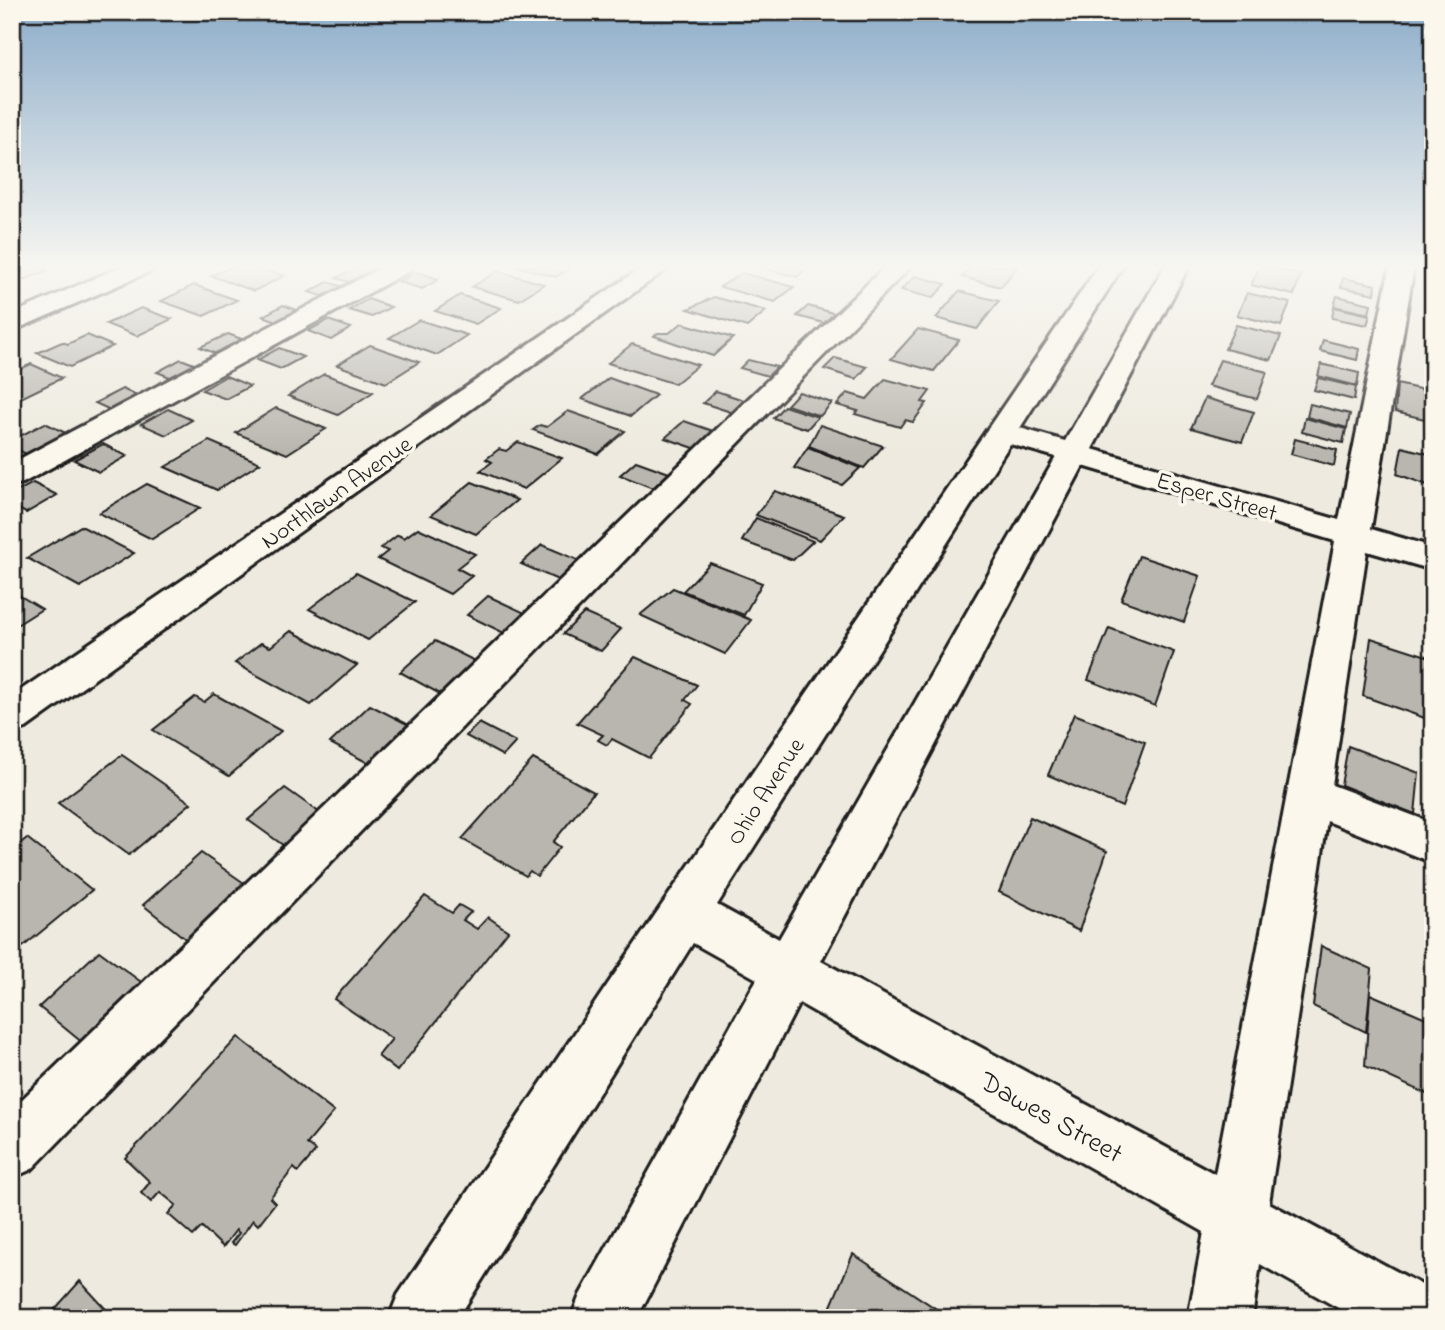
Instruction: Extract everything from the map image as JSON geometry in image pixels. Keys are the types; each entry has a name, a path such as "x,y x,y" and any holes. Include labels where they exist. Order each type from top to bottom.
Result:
{"street":[{"path":"12,476 286,328"},
{"name":"Northlawn Avenue","path":"12,717 570,328"},
{"path":"12,1149 837,328"},
{"name":"Ohio Avenue","path":"421,1318 1070,328"},
{"path":"603,1318 789,970 1143,328"},
{"path":"1220,1318 1391,328"},
{"name":"Esper Street","path":"1002,432 1433,559"},
{"path":"1310,795 1433,844"},
{"name":"Dawes Street","path":"685,913 1419,1318"}],"building":[{"path":"117,328 153,328 137,336"},
{"path":"313,328 351,328 331,340 308,331"},
{"path":"406,328 445,328 467,335 437,355 389,338"},
{"path":"675,328 699,328 733,338 713,356 654,336 658,333 669,333"},
{"path":"1235,328 1249,328 1281,336 1271,360 1225,349"},
{"path":"918,329 959,340 934,371 891,359"},
{"path":"228,334 252,343 225,358 200,347"},
{"path":"87,335 113,346 70,367 37,353 62,342 68,344"},
{"path":"1323,340 1359,349 1357,360 1320,351"},
{"path":"632,344 698,365 675,384 608,363"},
{"path":"370,345 419,362 386,383 337,365"},
{"path":"279,348 303,357 281,369 257,360"},
{"path":"835,358 867,367 856,379 824,369"},
{"path":"181,359 204,368 180,381 157,372"},
{"path":"748,360 777,367 768,376 740,368"},
{"path":"1220,360 1267,372 1257,399 1208,386"},
{"path":"31,364 62,378 21,398 12,394 12,373"},
{"path":"1321,364 1359,373 1357,386 1318,376"},
{"path":"324,374 373,392 338,415 288,396"},
{"path":"226,376 250,386 226,399 202,390"},
{"path":"609,378 656,395 631,416 582,399"},
{"path":"1318,378 1356,387 1354,400 1314,390"},
{"path":"885,379 930,391 922,402 927,403 913,422 905,420 900,427 855,414 858,411 837,405 847,393 867,399"},
{"path":"1397,384 1433,392 1433,421 1395,412"},
{"path":"122,389 145,399 119,414 95,403"},
{"path":"716,391 747,401 734,413 703,403"},
{"path":"799,392 832,403 820,416 787,405"},
{"path":"1205,398 1254,412 1242,442 1191,428"},
{"path":"1310,404 1350,414 1347,428 1307,417"},
{"path":"784,406 818,417 807,429 773,418"},
{"path":"276,408 326,429 287,454 236,433"},
{"path":"168,409 192,420 166,435 141,424"},
{"path":"568,411 625,431 598,454 533,430 540,425 547,427"},
{"path":"1305,418 1346,429 1343,443 1302,432"},
{"path":"684,421 716,432 697,449 665,438"},
{"path":"45,423 72,436 32,457 12,447 12,440"},
{"path":"820,425 883,446 864,468 809,446"},
{"path":"1295,439 1337,450 1334,466 1291,454"},
{"path":"209,441 260,463 217,490 165,467"},
{"path":"518,442 562,458 524,489 480,471 492,462 486,459 499,449 506,451"},
{"path":"103,444 127,456 99,472 74,460"},
{"path":"808,447 860,468 842,485 794,468"},
{"path":"1402,447 1433,455 1433,487 1397,474"},
{"path":"636,461 669,473 653,488 620,475"},
{"path":"472,482 517,500 476,534 431,515"},
{"path":"33,483 57,495 26,513 12,506 12,494"},
{"path":"147,484 200,508 152,539 99,513"},
{"path":"775,491 844,515 820,540 756,515"},
{"path":"756,518 813,541 793,560 742,541"},
{"path":"81,526 134,553 80,587 27,558"},
{"path":"418,528 475,554 457,568 472,576 450,594 378,559 388,551 381,548 398,535 404,538"},
{"path":"542,545 578,560 558,580 521,564"},
{"path":"1139,556 1200,576 1184,622 1121,600"},
{"path":"710,563 762,583 744,615 683,591"},
{"path":"356,573 415,602 368,640 309,609"},
{"path":"673,588 751,620 725,654 640,615"},
{"path":"12,591 42,609 12,628"},
{"path":"488,596 525,613 504,633 467,615"},
{"path":"584,613 621,629 601,651 563,634"},
{"path":"1109,628 1174,652 1155,706 1088,680"},
{"path":"291,631 357,665 311,705 235,663 261,643 270,647"},
{"path":"1371,638 1433,658 1433,721 1363,696"},
{"path":"435,641 475,661 440,694 400,672"},
{"path":"635,657 697,685 685,700 692,704 649,758 612,739 607,745 598,740 603,735 577,723"},
{"path":"214,694 281,731 229,776 153,730 195,697 204,702"},
{"path":"370,705 411,726 372,765 330,743"},
{"path":"1074,714 1145,742 1122,807 1048,775"},
{"path":"479,723 516,742 503,756 466,736"},
{"path":"1348,746 1419,773 1415,814 1341,785"},
{"path":"122,755 191,803 129,855 58,803"},
{"path":"533,759 594,792 553,842 560,847 537,876 530,871 526,876 462,839"},
{"path":"285,788 323,815 287,848 248,820"},
{"path":"1030,817 1107,851 1079,931 999,892"},
{"path":"27,838 92,890 19,950 12,944 12,850"},
{"path":"201,853 247,885 188,941 143,905"},
{"path":"425,896 452,913 459,905 471,912 463,920 477,929 488,917 508,931 397,1071 378,1056 392,1039 334,999"},
{"path":"1321,946 1372,969 1366,1032 1313,1006"},
{"path":"99,951 144,984 84,1044 39,1007"},
{"path":"1370,994 1433,1021 1433,1097 1365,1066"},
{"path":"238,1037 334,1112 307,1144 316,1151 298,1172 294,1168 270,1198 275,1203 258,1225 253,1220 235,1245 231,1243 239,1233 236,1230 223,1247 202,1227 193,1236 168,1214 176,1205 160,1192 151,1202 141,1193 150,1182 125,1158"},
{"path":"853,1254 950,1318 826,1318"},
{"path":"80,1281 114,1318 47,1318"}]}
